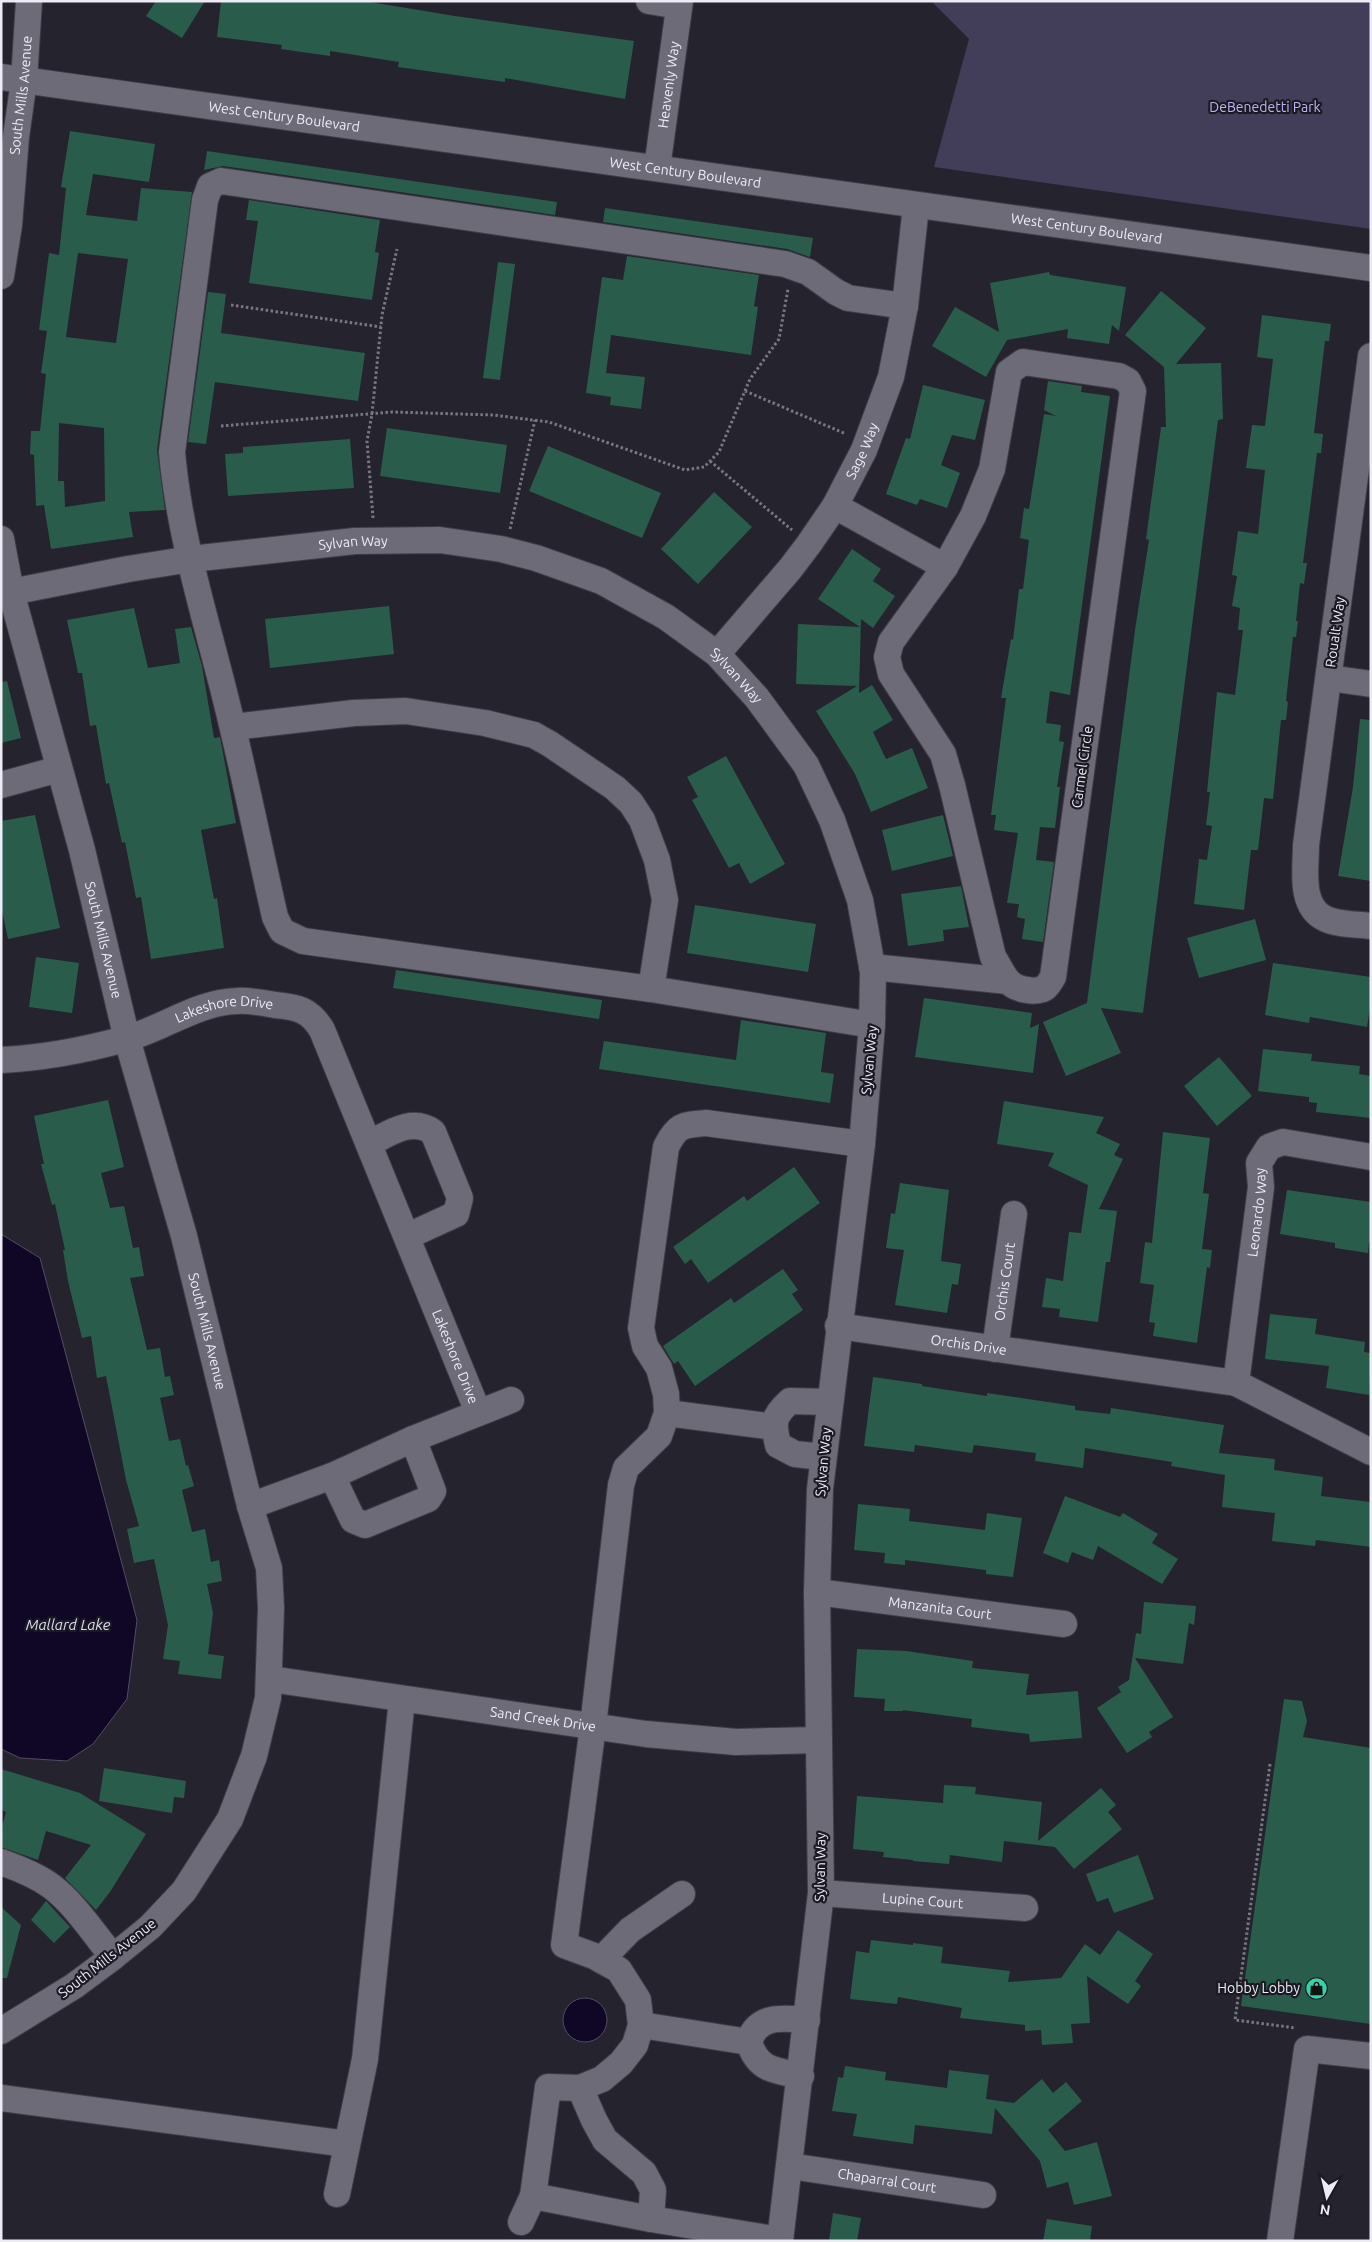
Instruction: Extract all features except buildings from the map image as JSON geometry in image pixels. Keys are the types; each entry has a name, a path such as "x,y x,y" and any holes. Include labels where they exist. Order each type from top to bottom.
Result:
{"street":[{"name":"South Mills Avenue","path":"1,276 9,225 16,137 13,78 28,1"},
{"path":"649,1 680,4"},
{"name":"Heavenly Way","path":"657,168 680,4"},
{"name":"West Century Boulevard","path":"13,78 916,206 1371,268"},
{"path":"872,1025 651,989 302,941 282,930 275,917 233,728 190,560 174,478 172,452 204,200 210,186 221,181 793,267 808,272 836,292 848,298 905,306"},
{"name":"Sage Way","path":"717,654 809,544 834,506 866,442 891,377 905,306 916,206"},
{"name":"Roualt Way","path":"1371,356 1366,440 1329,678 1306,845 1305,888 1313,906 1323,918 1371,926"},
{"name":"Carmel Circle","path":"1023,362 1119,376 1128,381 1132,391 1053,977 1048,985 1042,989 1030,990 1016,987 1008,981 993,956 943,754 891,674 887,657 891,642 945,567 973,516 992,469 1009,372 1023,362"},
{"path":"834,506 945,567"},
{"name":"South Mills Avenue","path":"1,539 11,592 82,850 127,1039 184,1236 250,1506 269,1568 270,1679 268,1698 254,1756 230,1819 184,1892 150,1928 113,1957 74,1986 1,2031"},
{"name":"Sylvan Way","path":"11,592 128,569 190,560 355,542 440,540 505,550 536,558 601,581 666,617 717,654 758,698 810,773 832,820 860,900 872,967 872,1025 862,1144 838,1326 820,1489 817,1592 821,1893 801,2076 780,2240"},
{"path":"1329,678 1371,684"},
{"path":"233,728 354,713 406,711 485,723 534,735 550,744 615,788 631,803 642,820 656,860 665,900 651,989"},
{"path":"1,785 59,769"},
{"path":"872,967 1008,981"},
{"name":"Lakeshore Drive","path":"1,1060 30,1059 127,1039 213,1004 238,1000 287,1006 308,1012 315,1018 322,1030 408,1236 478,1412 332,1476 250,1506"},
{"path":"521,2222 533,2196 548,2087 580,2088 602,2079 621,2063 635,2045 641,2025 638,2000 619,1970 601,1960 564,1945 594,1726 621,1485 626,1468 659,1436 667,1413 666,1394 658,1368 645,1346 641,1328 666,1147 673,1132 683,1125 706,1123 862,1144"},
{"path":"370,1143 408,1125 425,1126 433,1132 460,1198 456,1214 408,1236"},
{"name":"Leonardo Way","path":"1236,1383 1261,1187 1259,1163 1269,1147 1283,1142 1301,1143 1371,1157"},
{"name":"Orchis Court","path":"995,1349 1014,1214"},
{"name":"Orchis Drive","path":"838,1326 1236,1383"},
{"path":"1236,1383 1371,1452"},
{"path":"478,1412 510,1400"},
{"path":"823,1457 795,1454 778,1445 774,1427 777,1412 790,1401 829,1402"},
{"path":"667,1413 774,1427"},
{"path":"332,1476 354,1520 365,1525 428,1499 433,1491 413,1439"},
{"name":"Manzanita Court","path":"817,1592 1064,1624"},
{"name":"Sand Creek Drive","path":"270,1679 646,1734 736,1742 819,1740"},
{"path":"337,2194 365,2059 402,1699"},
{"path":"1,1862 22,1870 50,1886 64,1898 113,1957"},
{"name":"Lupine Court","path":"821,1893 1026,1908"},
{"path":"601,1960 630,1930 682,1894"},
{"path":"801,2076 765,2067 753,2056 749,2042 752,2034 764,2021 776,2017 807,2020"},
{"path":"641,2025 749,2042"},
{"path":"1280,2241 1308,2049 1371,2056"},
{"path":"580,2088 605,2140 644,2173 653,2190 651,2219"},
{"path":"1,2098 347,2144"},
{"name":"Chaparral Court","path":"790,2166 983,2195"},
{"path":"533,2196 651,2219 780,2240"}],"path":[{"path":"374,541 367,441 372,414 381,327 397,249"},
{"path":"221,426 392,412 493,415 549,422 686,470 704,467 719,452 745,391 758,366 779,339 793,267"},
{"path":"231,305 381,327"},
{"path":"745,391 866,442"},
{"path":"505,550 535,420"},
{"path":"710,461 809,544"},
{"path":"1270,1764 1234,2020 1303,2029"}],"green space":[{"name":"DeBenedetti Park","path":"931,1 1371,1 1371,229 934,167 969,39"}],"water":[{"name":"Mallard Lake","path":"1,1234 40,1258 137,1620 127,1699 93,1744 67,1761 20,1758 1,1749"},
{"path":"589,1998 601,2004 606,2011 606,2029 601,2036 594,2041 581,2042 573,2039 566,2032 563,2016 566,2008 573,2001"}],"place":[{"name":"Hobby Lobby","path":"1316,1988"}]}
